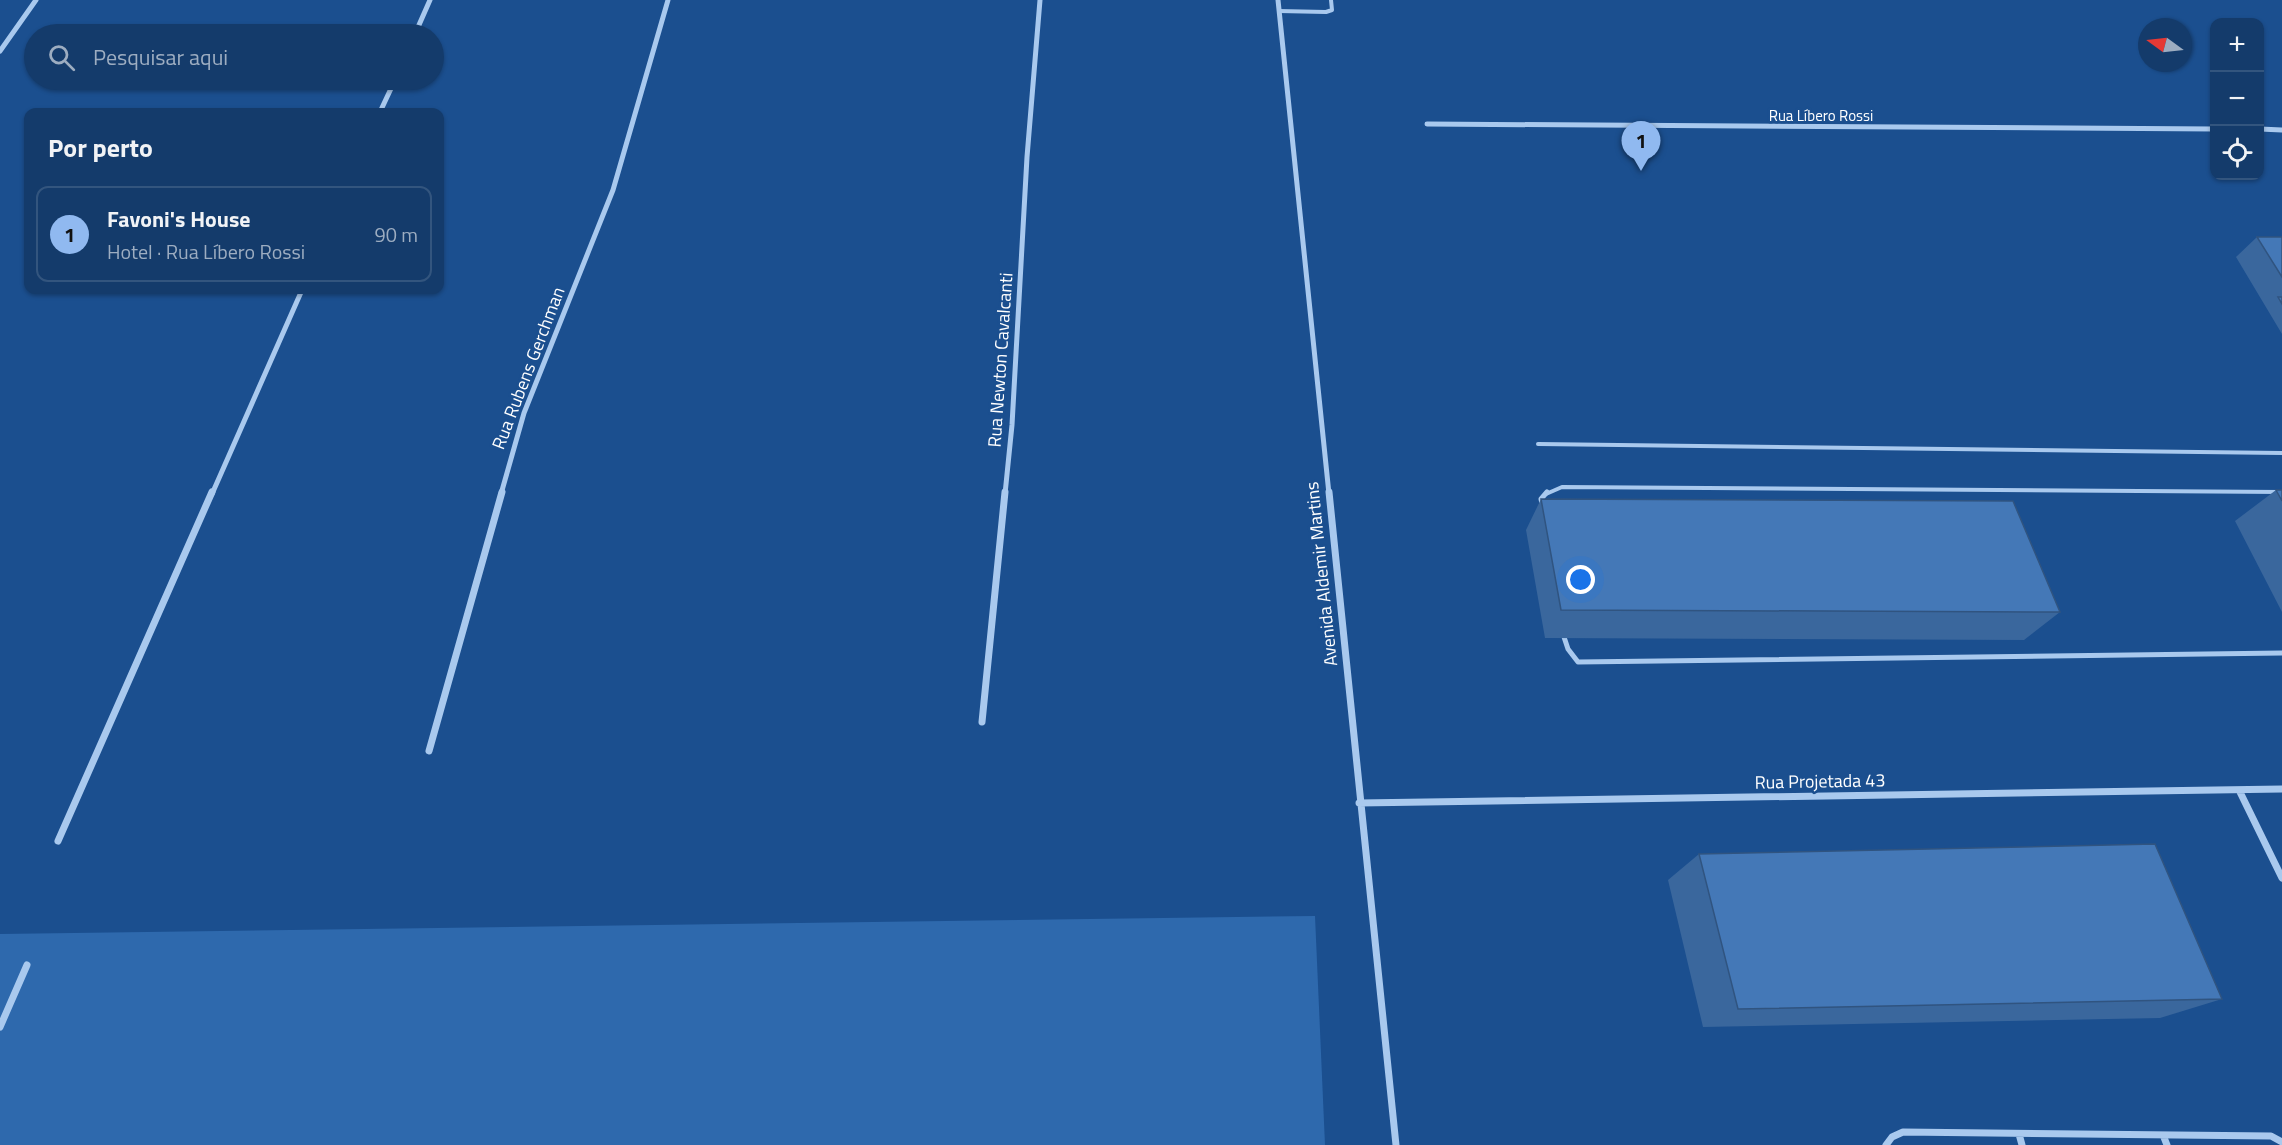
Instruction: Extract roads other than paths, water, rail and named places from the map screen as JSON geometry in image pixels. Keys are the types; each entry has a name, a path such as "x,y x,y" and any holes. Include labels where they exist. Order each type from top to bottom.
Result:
{"street":[{"path":"0,51 36,0"},
{"path":"419,24 430,0"},
{"name":"Rua Rubens Gerchman","path":"429,751 524,413 613,190 668,0"},
{"name":"Rua Newton Cavalcanti","path":"982,722 1012,425 1027,157 1040,0"},
{"name":"Avenida Aldemir Martins","path":"1278,0 1396,1145"},
{"path":"382,108 390,90"},
{"name":"Rua Líbero Rossi","path":"1426,124 2210,129"},
{"path":"2264,129 2282,130"},
{"path":"58,841 300,294"},
{"name":"Rua Projetada 43","path":"1359,802 2282,789"},
{"path":"2239,790 2282,878"},
{"path":"0,1027 27,964"},
{"path":"1886,1145 1892,1137 1903,1132 2271,1136 2282,1142"},
{"path":"2019,1134 2022,1145"},
{"path":"2163,1135 2167,1145"}],"lane":[{"path":"1279,11 1326,12 1332,10 1331,0"},
{"path":"1538,444 2282,453"},
{"path":"1543,509 1541,499 1547,492 1562,487 2282,492"},
{"path":"1564,638 1568,649 1578,662 2282,653"}],"place":[{"name":"Favoni's House","path":"1641,171"}]}
